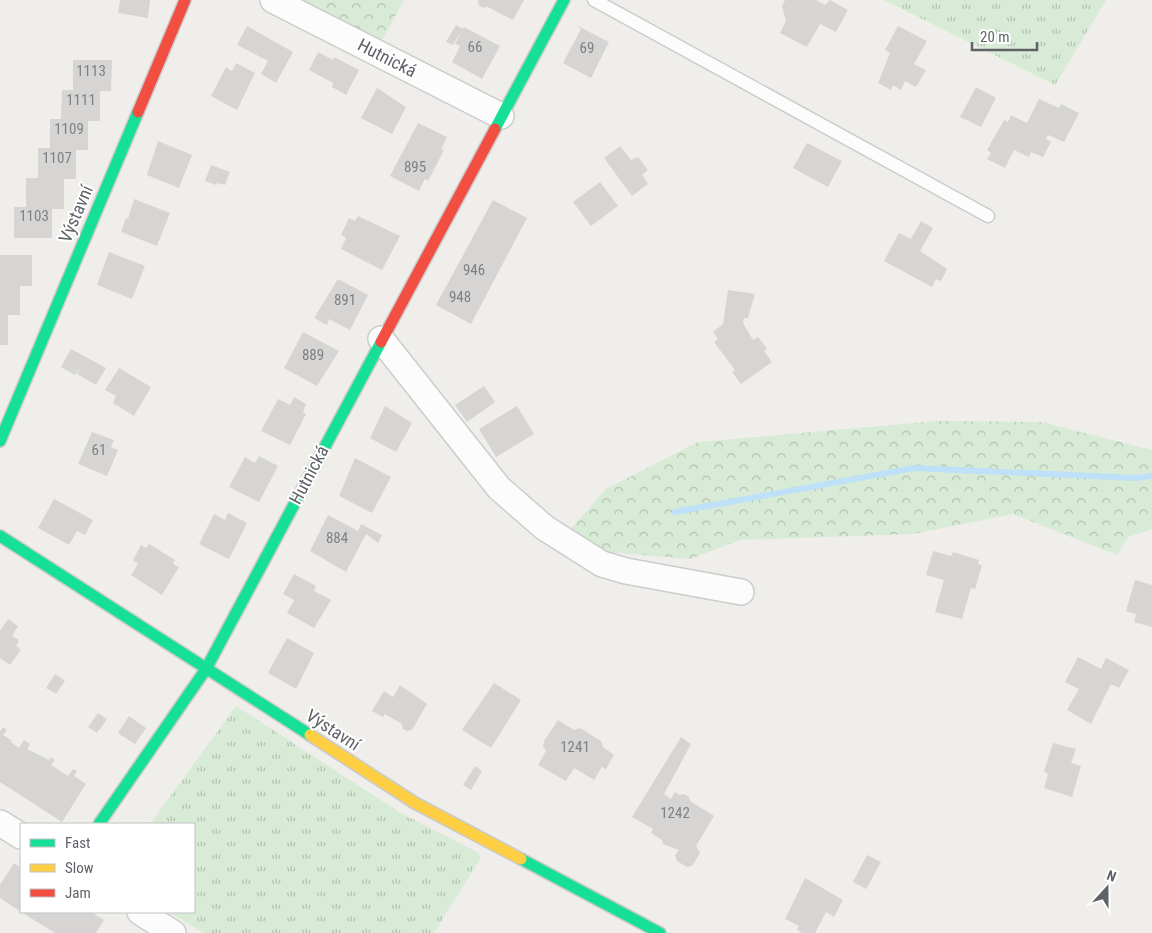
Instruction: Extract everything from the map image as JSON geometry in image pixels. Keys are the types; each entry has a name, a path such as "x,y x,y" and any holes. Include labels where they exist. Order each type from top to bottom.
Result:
{"street":[{"name":"Výstavní","path":"0,441 185,0"},
{"name":"Hutnická","path":"273,0 501,116"},
{"name":"Hutnická","path":"100,823 206,669 564,0"},
{"path":"381,339 499,488 545,528 602,564 626,571 740,592"},
{"name":"Výstavní","path":"0,536 415,803 660,933"},
{"path":"0,823 20,835"},
{"path":"142,913 174,933"}],"lane":[{"path":"594,0 988,216"}],"green space":[{"path":"292,0 404,0 381,43"},
{"path":"884,0 1106,0 1055,85"},
{"path":"937,421 1041,422 1152,450 1152,529 1128,537 1117,555 1013,514 912,534 740,540 690,559 607,552 567,533 606,489 698,442"},
{"path":"236,706 399,812 479,853 480,859 434,933 204,933 170,913 195,913 195,823 151,823"}],"building":[{"path":"120,0 150,0 148,18 118,13"},
{"path":"478,0 524,0 513,20 486,6 485,8 479,6"},
{"path":"785,0 816,0 825,5 830,0 848,10 836,32 820,24 807,47 780,33 786,21 782,6"},
{"path":"456,25 463,29 453,45 446,42"},
{"path":"576,25 609,42 591,78 563,63 581,29"},
{"path":"247,26 293,52 276,83 261,74 268,61 237,45"},
{"path":"898,26 927,41 914,64 926,70 916,87 905,81 901,90 893,85 891,90 878,83 890,53 885,50"},
{"path":"464,27 500,46 482,79 452,62 460,46 455,44"},
{"path":"318,52 333,60 334,57 359,70 346,95 332,87 333,83 309,70"},
{"path":"73,60 112,60 111,91 100,91 100,121 88,121 88,150 76,150 76,179 64,179 64,209 52,209 52,238 14,238 14,207 26,207 26,178 38,178 38,148 50,148 50,119 61,119 62,90 73,90"},
{"path":"236,63 255,73 237,110 211,96 226,67 232,71"},
{"path":"976,87 996,98 981,127 960,117"},
{"path":"377,88 406,107 392,134 361,118"},
{"path":"1039,99 1059,108 1061,104 1079,113 1064,142 1048,135 1046,139 1051,142 1043,157 1031,152 1029,157 1014,150 1005,168 987,159 991,153 987,150 1004,120 1008,122 1011,115 1027,123"},
{"path":"418,123 447,137 441,149 444,150 428,181 425,179 419,191 390,176"},
{"path":"158,141 192,155 179,188 147,175"},
{"path":"807,143 842,161 828,187 793,168"},
{"path":"620,146 631,160 638,157 648,170 642,175 648,184 632,196 604,158"},
{"path":"211,165 230,172 225,185 217,183 216,185 205,181"},
{"path":"600,182 618,206 591,226 573,202"},
{"path":"134,199 170,213 157,246 121,232 126,218 128,219"},
{"path":"493,200 527,218 471,324 436,305"},
{"path":"358,216 400,236 382,270 341,249 346,238 341,235 349,218 355,221"},
{"path":"921,221 933,228 920,251 947,269 941,281 936,279 932,287 884,261 899,233 911,239"},
{"path":"109,252 145,266 132,299 97,285"},
{"path":"0,255 32,255 32,286 20,286 20,315 8,315 8,345 0,345"},
{"path":"338,279 368,295 350,330 329,319 327,325 314,318"},
{"path":"728,290 755,294 748,318 744,318 743,323 753,340 758,337 767,349 764,351 772,362 741,384 732,372 735,370 714,342 718,339 713,332 723,324"},
{"path":"303,332 339,351 317,386 284,368"},
{"path":"71,349 106,368 96,385 77,374 80,367 75,375 61,367"},
{"path":"119,368 151,387 134,416 113,403 116,396 105,390"},
{"path":"484,386 495,402 467,422 455,405"},
{"path":"294,397 306,404 303,412 306,414 290,445 261,431 278,399 290,405"},
{"path":"385,406 412,423 396,452 370,438"},
{"path":"517,406 534,434 496,457 479,429"},
{"path":"92,432 114,440 111,447 118,450 107,476 78,464"},
{"path":"259,456 278,466 259,502 229,487 245,457 255,463"},
{"path":"355,458 391,477 372,513 339,496"},
{"path":"54,499 93,520 85,535 77,531 69,545 38,528"},
{"path":"228,513 247,523 229,559 199,544 214,514 225,520"},
{"path":"328,515 358,531 361,524 382,535 378,543 366,534 346,572 310,551"},
{"path":"149,544 175,560 173,564 179,567 162,595 131,575 138,564 133,560 141,545 146,548"},
{"path":"933,551 951,556 953,552 979,560 978,564 982,565 975,589 971,588 962,619 935,612 944,580 926,575"},
{"path":"294,574 316,586 314,591 331,600 314,628 287,613 294,600 283,594"},
{"path":"1135,580 1152,585 1152,627 1134,622 1136,614 1126,611"},
{"path":"8,619 18,626 12,636 19,640 16,646 21,650 10,665 0,658 0,631"},
{"path":"287,638 314,653 296,689 268,673"},
{"path":"1078,657 1101,669 1106,658 1129,670 1119,688 1111,684 1091,724 1067,710 1079,689 1065,682"},
{"path":"55,674 65,681 56,694 46,688"},
{"path":"494,683 521,700 491,748 462,730"},
{"path":"400,685 427,704 412,730 407,731 403,729 402,724 385,714 383,717 372,711 384,691 393,697"},
{"path":"98,713 107,719 97,733 88,727"},
{"path":"129,716 146,728 135,744 118,733"},
{"path":"558,720 574,730 580,728 601,741 603,747 614,755 606,769 602,767 594,780 574,768 566,781 538,765 546,751 543,746 544,741"},
{"path":"3,727 7,730 3,735 19,748 24,740 30,744 27,749 49,760 51,757 55,760 51,765 68,776 73,769 77,771 74,776 86,784 62,822 0,782 0,731"},
{"path":"681,737 691,744 664,794 671,799 675,792 679,795 684,794 689,797 690,801 714,816 696,846 700,853 692,866 687,867 677,861 675,855 679,850 663,844 662,840 651,833 653,829 632,817"},
{"path":"1053,743 1076,749 1071,763 1081,766 1072,797 1044,788 1048,774 1044,772"},
{"path":"475,766 482,771 471,790 463,785"},
{"path":"867,855 881,862 866,889 853,882"},
{"path":"14,863 20,867 20,911 0,898 0,885"},
{"path":"805,878 843,900 834,917 826,912 815,933 802,933 797,930 799,926 785,919"},
{"path":"23,913 93,913 104,920 96,933 55,933"}],"waterway":[{"path":"675,512 914,468 1136,478 1152,476"}],"traffic: fast":[{"path":"495,129 564,0"},
{"path":"0,441 138,112"},
{"path":"100,823 206,669 381,342"},
{"path":"0,536 310,735"},
{"path":"521,859 660,933"}],"traffic: slow":[{"path":"310,735 415,803 521,859"}],"traffic: jam":[{"path":"138,112 185,0"},
{"path":"381,342 495,129"}]}
